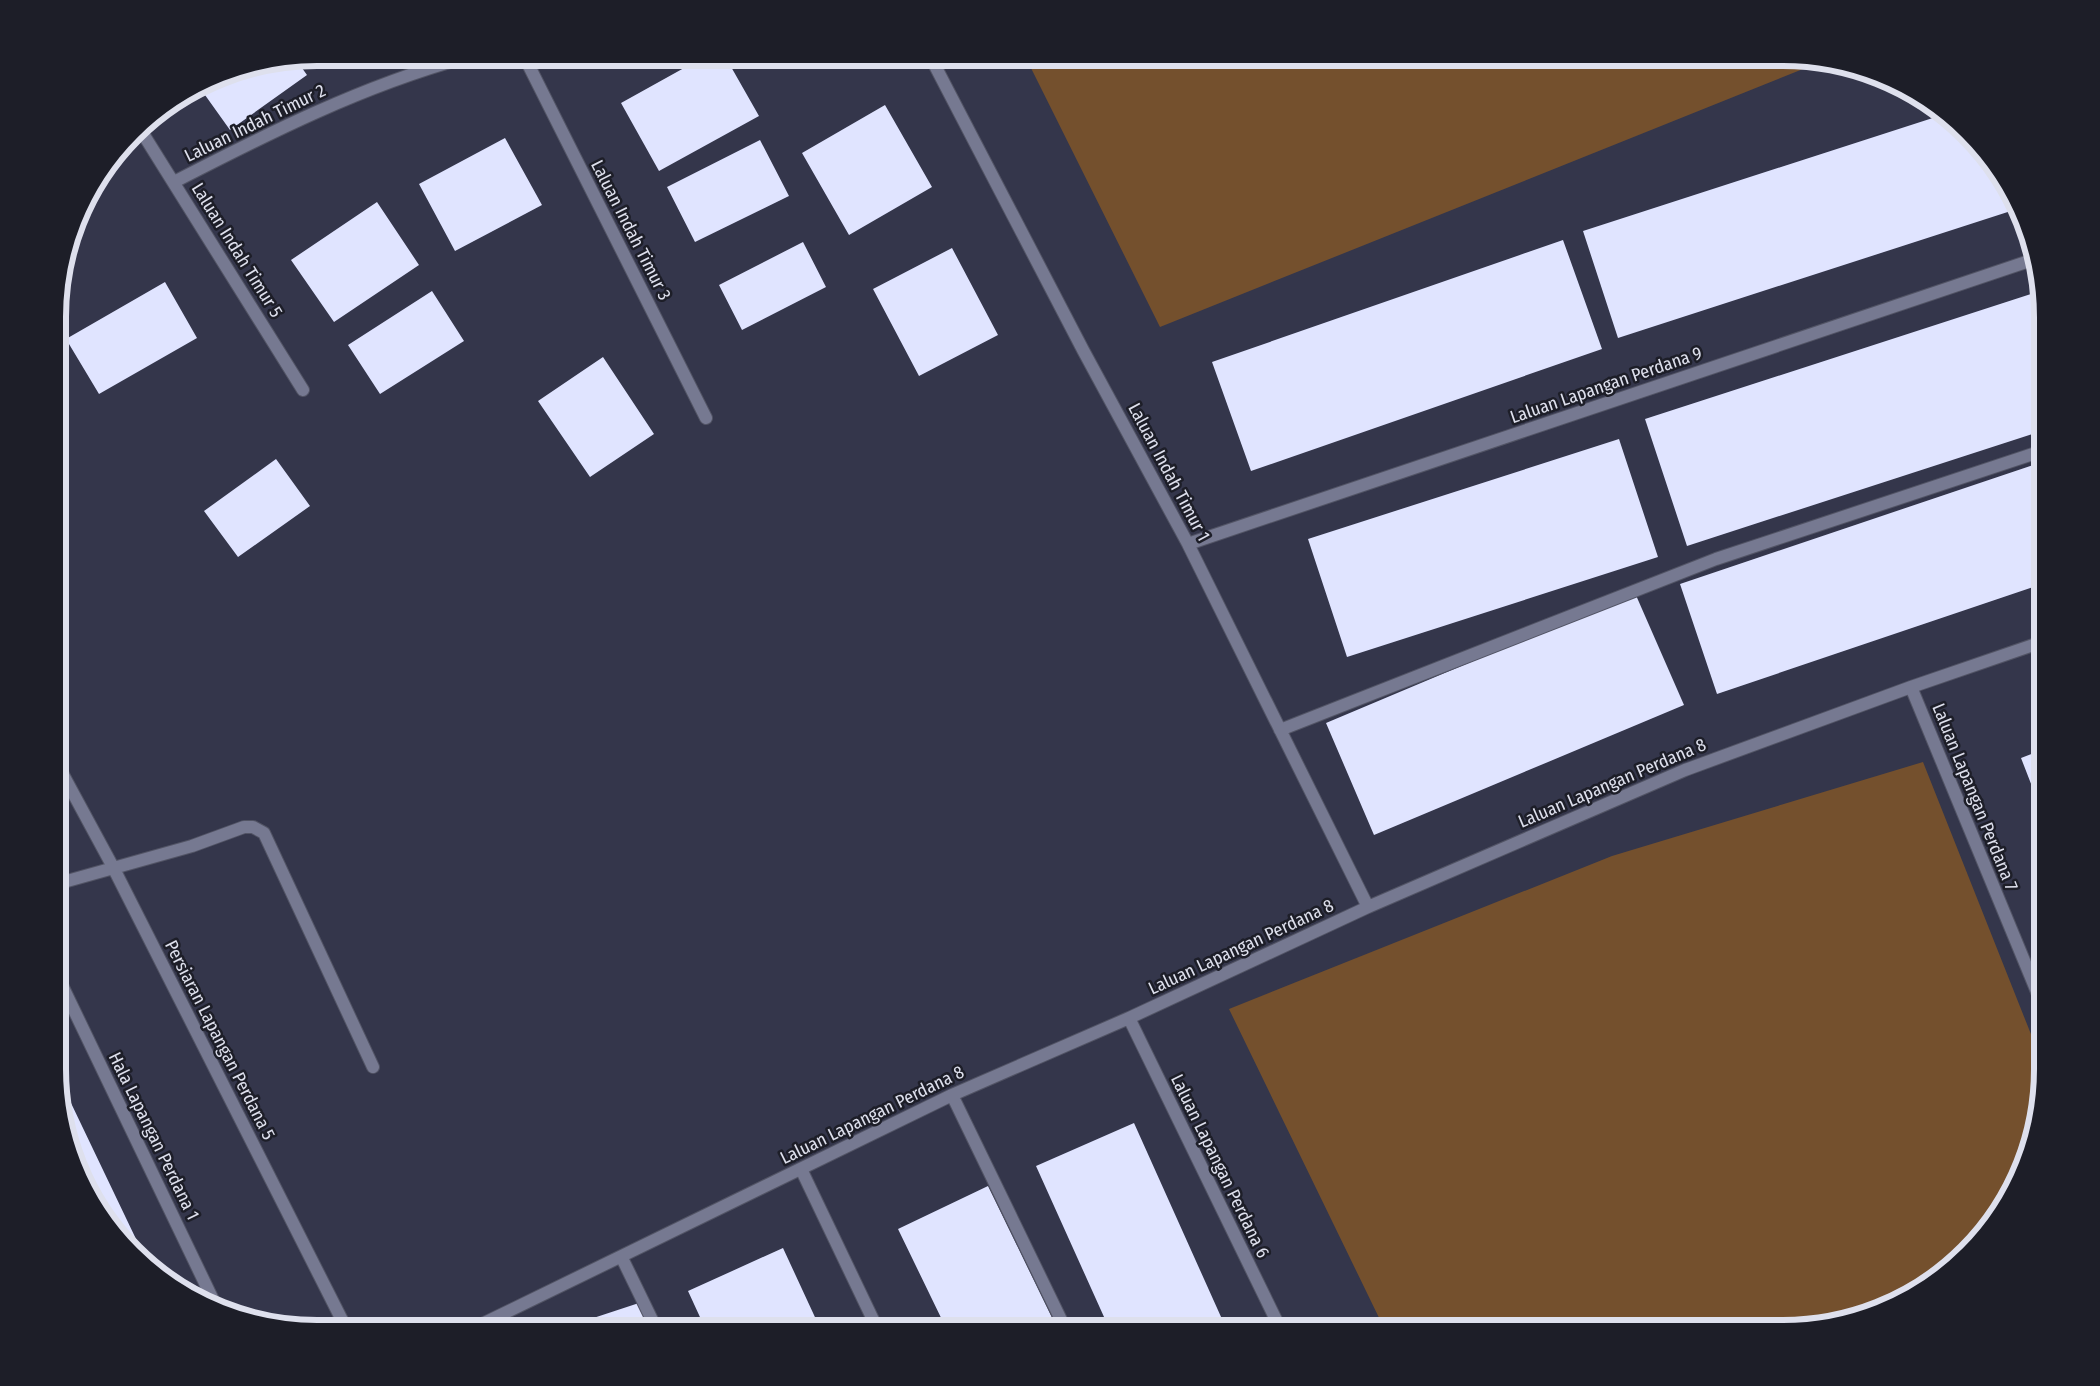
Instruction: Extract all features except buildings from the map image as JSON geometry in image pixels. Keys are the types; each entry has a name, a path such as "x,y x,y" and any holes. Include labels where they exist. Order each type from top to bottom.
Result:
{"street":[{"name":"Laluan Indah Timur 2","path":"174,182 244,146 354,95 440,66"},
{"name":"Laluan Indah Timur 3","path":"529,66 706,418"},
{"name":"Laluan Indah Timur 1","path":"935,66 1083,350 1188,544 1368,907"},
{"name":"Laluan Indah Timur 5","path":"144,136 303,390"},
{"name":"Laluan Lapangan Perdana 9","path":"1188,544 2027,262"},
{"path":"1280,730 1716,558 2034,454"},
{"name":"Laluan Lapangan Perdana 8","path":"491,1320 622,1258 952,1095 1129,1018 1368,907 1685,770 1911,687 2034,645"},
{"name":"Laluan Lapangan Perdana 7","path":"1911,687 2034,985"},
{"name":"Persiaran Lapangan Perdana 5","path":"66,780 114,867 342,1320"},
{"path":"66,881 192,846 244,827 254,827 264,833 373,1068"},
{"name":"Hala Lapangan Perdana 1","path":"66,994 211,1297"},
{"name":"Laluan Lapangan Perdana 6","path":"1129,1018 1276,1320"},
{"path":"952,1095 1061,1320"},
{"path":"801,1169 873,1320"},
{"path":"622,1258 652,1320"}],"shaded area":[{"path":"1030,66 1807,67 1160,327"},
{"path":"1923,762 2034,1042 2032,1102 2025,1134 2015,1165 2000,1194 1982,1222 1936,1268 1908,1286 1879,1301 1848,1311 1816,1318 1783,1320 1380,1320 1229,1009 1612,856"}]}
